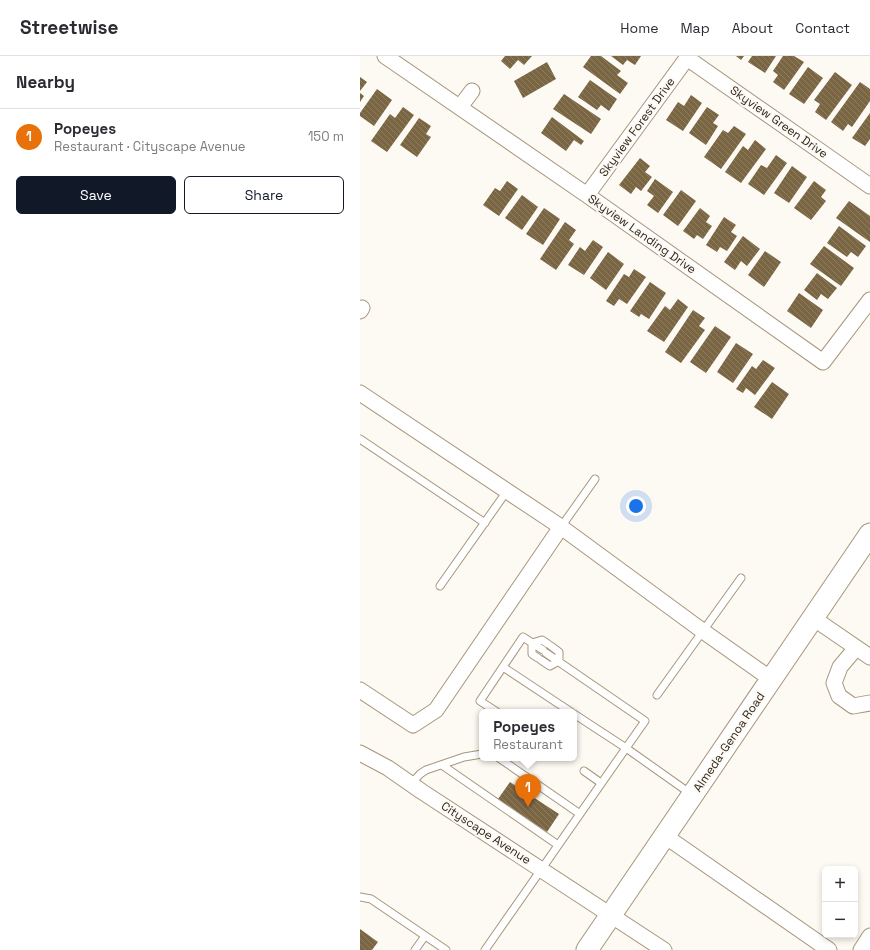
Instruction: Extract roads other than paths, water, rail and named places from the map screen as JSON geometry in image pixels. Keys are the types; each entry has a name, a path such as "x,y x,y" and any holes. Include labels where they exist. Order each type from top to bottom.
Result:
{"main road":[{"name":"Almeda-Genoa Road","path":"587,950 870,534"}],"street":[{"name":"Skyview Landing Drive","path":"385,56 587,195 823,362 868,306"},
{"name":"Skyview Green Drive","path":"687,58 870,186"},
{"name":"Skyview Forest Drive","path":"587,195 687,58"},
{"path":"460,107 472,91"},
{"path":"362,398 561,527 703,631 772,679"},
{"path":"362,697 413,725 436,710 561,527"},
{"path":"813,618 870,657"},
{"path":"856,648 840,667 834,683 839,696 853,706 870,703"},
{"name":"Cityscape Avenue","path":"360,753 388,768 664,950"},
{"path":"664,836 829,950"},
{"path":"861,950 870,936"}],"lane":[{"path":"360,439 485,523"},
{"path":"561,527 596,479"},
{"path":"440,586 507,491"},
{"path":"657,695 741,578"},
{"path":"485,950 645,721 523,637 480,700 493,709"},
{"path":"532,643 542,640 550,645 559,652 559,661"},
{"path":"532,643 532,654 550,666 559,661"},
{"path":"503,667 566,709"},
{"path":"577,716 693,795"},
{"path":"411,784 426,770 464,757 479,754"},
{"path":"502,761 580,814"},
{"path":"442,765 558,845"},
{"path":"584,771 601,783"},
{"path":"360,897 371,899 446,950"},
{"path":"415,950 425,936"}],"place":[{"name":"Popeyes","path":"528,807"}]}
